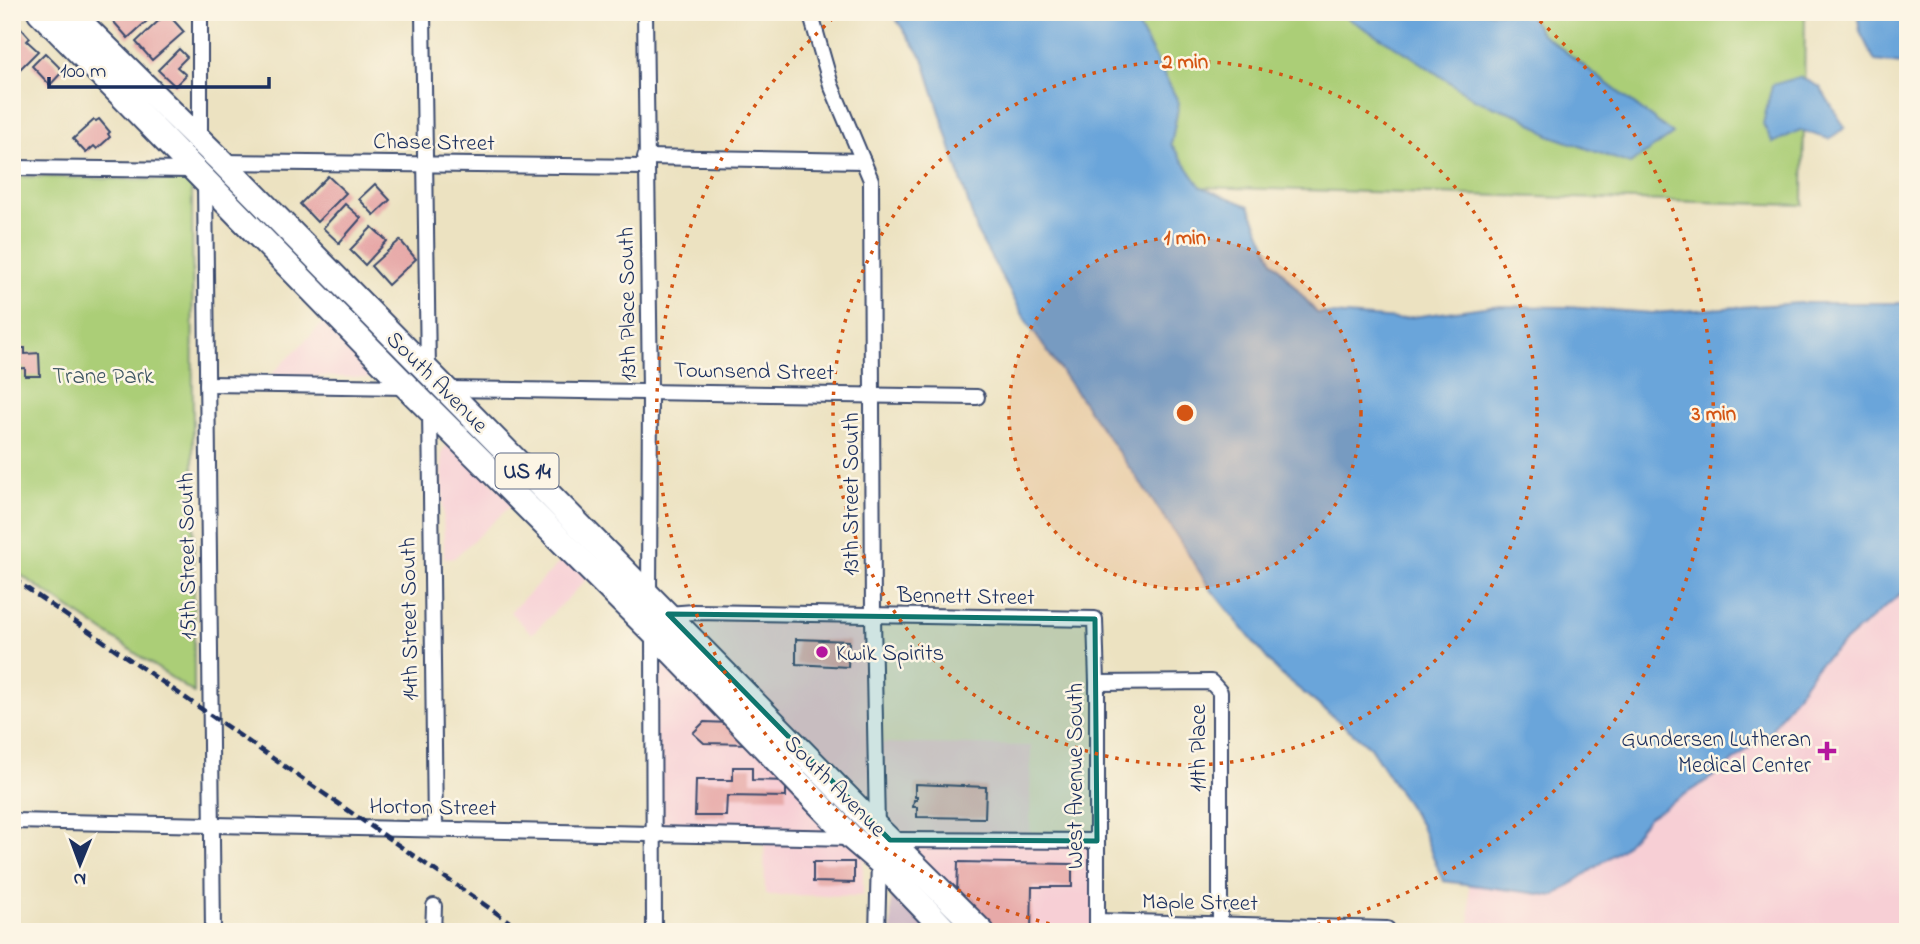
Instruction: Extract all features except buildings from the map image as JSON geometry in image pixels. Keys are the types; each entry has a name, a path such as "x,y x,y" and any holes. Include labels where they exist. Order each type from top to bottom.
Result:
{"highway":[{"name":"South Avenue","path":"40,12 407,387 660,623 882,843 982,932"},
{"name":"South Avenue","path":"69,12 222,162 649,596 660,623 852,838 882,843 947,932"}],"street":[{"path":"200,12 200,141"},
{"path":"423,12 428,371"},
{"name":"13th Place South","path":"645,12 650,391 649,596"},
{"name":"13th Street South","path":"810,12 831,85 871,180 873,617 882,843 877,932"},
{"name":"Chase Street","path":"222,162 425,164 863,161"},
{"path":"12,168 199,175"},
{"name":"15th Street South","path":"199,175 207,384 213,932"},
{"path":"207,384 407,387"},
{"name":"Townsend Street","path":"446,389 977,397"},
{"name":"14th Street South","path":"430,409 435,828"},
{"name":"Bennett Street","path":"660,623 694,612 1095,620"},
{"name":"West Avenue South","path":"1095,620 1097,927"},
{"path":"654,932 660,623"},
{"name":"11th Place","path":"1097,683 1211,682 1220,692 1219,928"},
{"name":"Horton Street","path":"12,821 852,838"},
{"path":"882,843 1097,841"},
{"path":"433,906 433,932"},
{"name":"Maple Street","path":"1097,927 1387,929"}],"highlighted area":[{"path":"668,614 1095,619 1097,841 890,840"}],"shaded area":[{"path":"328,318 377,374 373,378 271,375"},
{"path":"450,443 514,503 454,558 444,558 442,454"},
{"path":"566,556 588,578 532,634 510,612"},
{"name":"Gundersen Lutheran Medical Center","path":"1908,587 1908,932 1470,932 1469,885 1554,896 1623,848 1648,818 1720,772 1771,730 1818,665"},
{"path":"653,613 873,617 876,743 1031,746 1030,840 1097,841 1097,932 936,932 863,858 863,896 765,895 764,838 654,835"},
{"path":"895,894 936,932 891,932 891,900"}],"green space":[{"path":"1131,12 1337,12 1408,54 1476,100 1521,116 1549,135 1630,164 1673,134 1541,33 1527,12 1805,12 1803,205 1201,187 1171,144 1179,103"},
{"name":"Trane Park","path":"12,176 192,181 194,693 12,569"}],"water":[{"path":"891,12 1131,12 1179,103 1171,144 1201,187 1249,206 1273,261 1317,313 1399,319 1491,306 1567,307 1652,313 1800,303 1908,303 1908,587 1818,665 1771,730 1720,772 1648,818 1623,848 1554,896 1443,881 1420,824 1370,747 1277,671 1209,587 1169,524 1028,324 978,234 923,58"},
{"path":"1337,12 1527,12 1541,33 1673,134 1630,164 1549,135 1521,116 1476,100 1408,54"},
{"path":"1857,12 1908,12 1908,69 1902,64 1875,61 1860,32"},
{"path":"1800,77 1820,87 1845,128 1829,139 1800,130 1773,143 1763,124 1772,85"}],"railway":[{"path":"12,578 524,932"}],"place":[{"name":"Kwik Spirits","path":"822,652"},
{"name":"Gundersen Lutheran Medical Center","path":"1827,751"}]}
